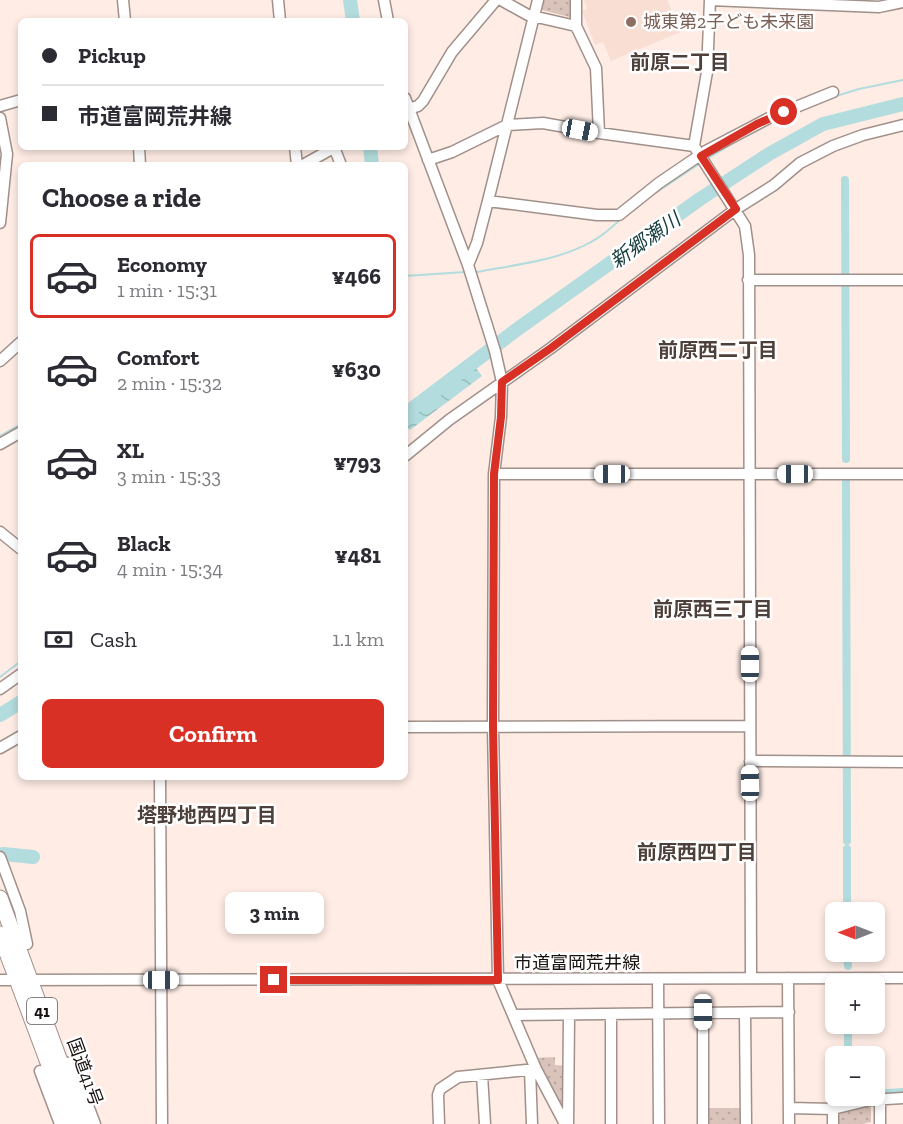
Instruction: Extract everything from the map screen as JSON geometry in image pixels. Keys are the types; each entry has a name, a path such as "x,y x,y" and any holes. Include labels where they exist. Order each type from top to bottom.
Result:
{"highway":[{"name":"国道41号","path":"0,898 23,980 71,1124"},
{"name":"国道41号","path":"0,934 60,1062 83,1124"}],"street":[{"path":"123,0 125,18"},
{"path":"278,0 280,18"},
{"path":"384,0 387,18"},
{"path":"408,105 418,106 423,101 452,52 499,0 528,15 576,27"},
{"path":"468,265 477,243 538,0"},
{"path":"576,0 576,27 596,68 599,133"},
{"path":"751,978 747,236 746,226 736,209 697,151 707,72 710,0 879,7 903,2"},
{"path":"488,201 597,215 619,215 697,151 833,92"},
{"path":"0,106 18,101"},
{"path":"408,110 468,265 502,382 501,417 494,474 493,727 498,980 533,1070 566,1124"},
{"path":"0,118 7,154 0,223"},
{"path":"428,160 452,152 507,125 543,123 697,151"},
{"path":"408,454 449,420 551,348 736,209 774,185 800,163 833,146 863,135 903,125"},
{"path":"309,162 330,150"},
{"path":"748,280 903,280"},
{"path":"0,361 18,345"},
{"path":"0,444 18,434"},
{"path":"494,474 903,474"},
{"path":"0,532 18,547"},
{"path":"0,689 18,676"},
{"path":"408,727 749,726"},
{"path":"0,748 18,740"},
{"path":"750,761 903,762"},
{"path":"160,780 162,1124"},
{"path":"0,857 20,911 27,944"},
{"path":"788,978 789,1124"},
{"name":"市道富岡荒井線","path":"0,980 903,978"},
{"path":"658,979 659,1124"},
{"path":"703,1012 703,1124"},
{"path":"513,1015 789,1012"},
{"path":"745,1013 746,1124"},
{"path":"611,1014 611,1124"},
{"path":"566,1124 569,1015"},
{"path":"60,1062 69,1062 76,1074 95,1124"},
{"path":"439,1124 438,1095 440,1089 458,1077 533,1070"},
{"path":"532,1124 533,1070"},
{"path":"40,1071 60,1124"},
{"path":"483,1075 485,1124"},
{"path":"885,1100 903,1098"},
{"path":"789,1108 832,1109 845,1106"},
{"path":"880,1106 880,1124"},
{"path":"832,1109 833,1124"}],"shaded area":[{"path":"541,0 573,0 573,18 538,9"},
{"name":"城東第2子ども未来園","path":"584,0 667,0 681,32 611,61 603,42 595,45 582,11 587,9"},
{"path":"555,1057 555,1065 564,1066 561,1112 534,1058"},
{"path":"871,1106 871,1122 838,1124 838,1113"},
{"path":"706,1108 740,1108 740,1124 706,1124"}],"water":[{"path":"476,368 482,376 410,430 408,416 440,390"}],"waterway":[{"path":"350,0 353,18"},
{"path":"833,97 903,80"},
{"name":"新郷瀬川","path":"408,412 519,328 700,199 769,154 823,124 903,104"},
{"path":"707,159 743,137"},
{"path":"370,150 372,162"},
{"path":"654,194 699,164"},
{"path":"845,180 846,459"},
{"path":"477,272 535,262 564,254 595,240 621,219"},
{"path":"408,276 465,272"},
{"path":"0,436 18,426"},
{"path":"846,477 847,841"},
{"path":"0,677 18,663"},
{"name":"新郷瀬川","path":"0,715 18,704"},
{"path":"847,849 847,902"},
{"path":"3,854 33,857"},
{"path":"848,962 848,966"},
{"path":"848,1034 848,1046"},
{"path":"885,1093 903,1092"}],"place":[{"name":"城東第2子ども未来園","path":"631,22"}],"district":[{"name":"前原二丁目","path":"680,62"},
{"name":"前原西二丁目","path":"718,350"},
{"name":"前原西三丁目","path":"713,609"},
{"name":"塔野地西四丁目","path":"207,815"},
{"name":"前原西四丁目","path":"697,852"}],"route":[{"path":"274,980 498,980 493,727 494,474 501,417 502,382 736,209 701,156 706,151 784,112"}]}
